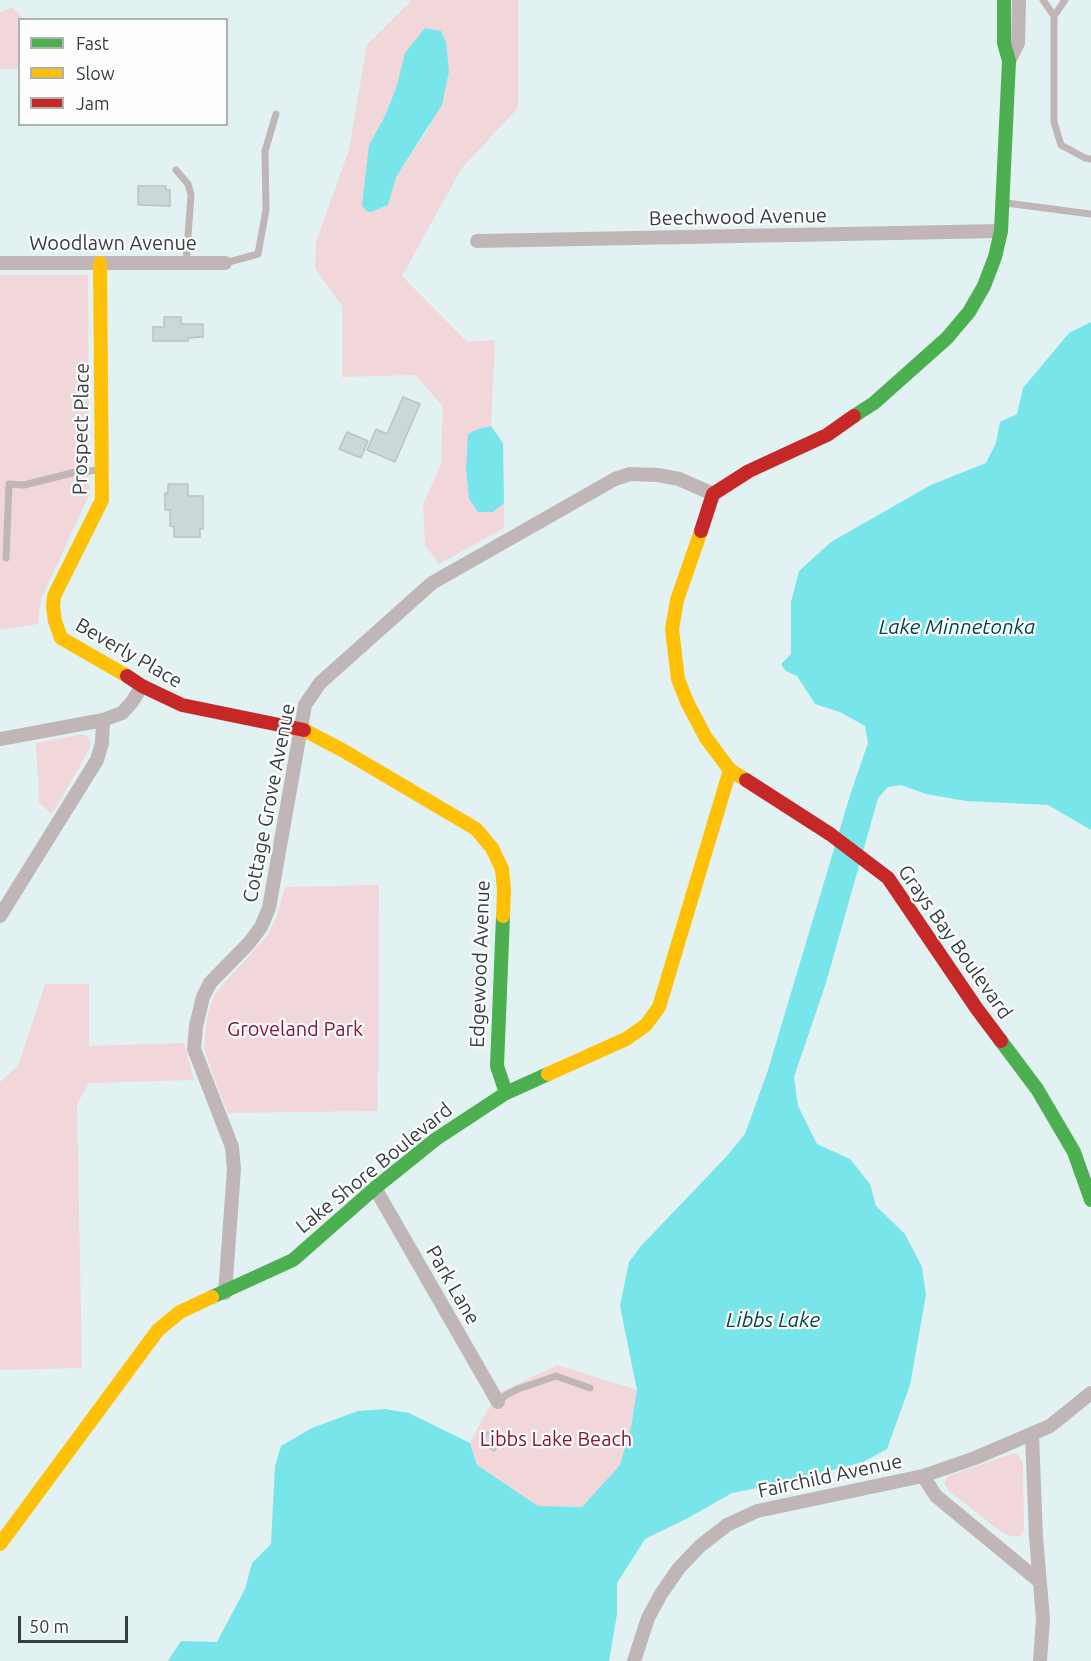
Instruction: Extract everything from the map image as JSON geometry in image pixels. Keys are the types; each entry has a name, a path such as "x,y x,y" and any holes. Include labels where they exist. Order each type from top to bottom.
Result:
{"street":[{"path":"713,494 749,471 827,435 874,404 947,338 969,312 984,286 995,257 1000,231 1009,61 1004,43 1004,0"},
{"path":"1009,61 1018,43 1019,0"},
{"name":"Beechwood Avenue","path":"477,241 1000,231"},
{"name":"Woodlawn Avenue","path":"0,263 225,263"},
{"name":"Prospect Place","path":"55,621 52,608 54,596 102,500 100,263"},
{"name":"Cottage Grove Avenue","path":"225,1293 234,1169 232,1147 194,1049 196,1026 202,997 210,983 249,943 261,927 269,908 305,705 320,683 432,583 615,479 630,474 658,475 679,479 713,494"},
{"name":"Grays Bay Boulevard","path":"713,494 677,600 672,629 678,679 706,738 730,770 830,834 888,878 977,1009 1037,1089 1074,1152 1091,1200"},
{"name":"Beverly Place","path":"55,621 61,639 108,664 142,686 182,705 300,728"},
{"path":"0,739 103,720 122,713 142,686"},
{"path":"0,916 97,760 102,743 103,720"},
{"name":"Edgewood Avenue","path":"300,728 476,829 492,848 502,869 504,890 497,1066 506,1093"},
{"name":"Lake Shore Boulevard","path":"0,1544 158,1330 180,1312 293,1260 375,1188 436,1139 506,1093 627,1039 646,1025 658,1007 672,968 730,770"},
{"name":"Park Lane","path":"375,1188 498,1402"},
{"name":"Fairchild Avenue","path":"634,1661 648,1618 661,1594 679,1568 700,1546 727,1525 757,1511 923,1476 975,1458 1050,1426 1091,1394"},
{"path":"1032,1435 1042,1619 1040,1661"},
{"path":"923,1476 936,1496 1039,1581"}],"lane":[{"path":"1043,0 1054,16 1054,122 1061,145 1091,159"},
{"path":"1054,16 1065,0"},
{"path":"225,263 258,254 266,210 265,151 276,114"},
{"path":"176,170 188,184 191,195 186,263"},
{"path":"1003,202 1091,214"},
{"path":"6,558 9,484 24,485 75,472 103,470"},
{"path":"498,1402 518,1389 556,1376 590,1388"}],"green space":[{"path":"410,0 518,0 518,108 461,169 402,276 467,342 495,340 491,426 478,429 466,469 469,499 478,512 493,512 504,503 504,528 439,564 425,545 423,505 441,464 443,407 416,375 342,377 342,306 315,269 316,242 349,150 367,45","holes":["397,85 431,125 396,177 369,145 386,114"]},
{"path":"12,7 23,18 18,18 18,69 0,69 0,13"},
{"path":"0,275 88,275 89,495 41,599 38,624 0,630"},
{"path":"83,734 88,737 91,744 52,814 39,803 36,743"},
{"name":"Groveland Park","path":"379,885 378,1111 228,1113 204,1047 208,1013 214,996 268,935 278,913 285,887"},
{"path":"45,984 89,984 89,1046 184,1043 194,1080 89,1083 77,1104 82,1368 0,1370 0,1082 18,1066"},
{"name":"Libbs Lake Beach","path":"557,1365 637,1390 631,1427 621,1465 582,1507 538,1506 477,1465 470,1443 488,1409 501,1392"},
{"path":"1017,1454 1023,1463 1024,1531 1020,1536 1010,1536 999,1530 949,1491 944,1483 948,1476"}],"water":[{"path":"425,28 441,31 446,42 449,71 442,105 396,177 388,205 371,212 366,211 362,205 369,145 386,114 397,85 405,53"},
{"name":"Libbs Lake","path":"1091,322 1091,830 1048,805 966,801 926,794 901,785 888,787 878,798 826,983 794,1077 798,1106 817,1144 850,1159 870,1184 876,1206 905,1234 922,1267 926,1295 910,1385 887,1449 863,1462 732,1493 645,1539 617,1583 617,1614 609,1661 168,1661 181,1641 217,1642 245,1589 252,1563 271,1544 275,1466 281,1446 312,1428 358,1411 385,1409 409,1413 470,1443 477,1465 538,1506 582,1507 620,1465 631,1427 637,1390 620,1306 629,1262 641,1246 745,1134 768,1070 851,792 868,743 865,726 840,712 815,704 797,676 786,671 781,664 791,654 791,602 799,571 831,542 931,485 986,463 996,443 1000,422 1017,414 1023,388 1069,333"},
{"path":"491,426 503,443 504,503 493,512 478,512 469,499 466,469 468,434"}],"building":[{"path":"138,186 166,186 166,190 170,190 170,206 138,205"},
{"path":"164,317 181,317 181,324 203,324 203,337 188,338 188,341 153,341 153,327 164,327"},
{"path":"403,397 420,404 395,462 367,450 376,429 387,434"},
{"path":"347,432 368,441 361,458 339,449"},
{"path":"168,484 188,484 188,496 203,496 203,529 200,529 200,537 174,537 174,527 170,526 170,510 165,510 165,493 168,493"},
{"path":"488,1432 501,1440 494,1451 481,1442"}],"traffic: fast":[{"path":"854,416 874,403 947,338 969,312 984,286 995,257 1001,231 1009,61 1004,43 1004,0"},
{"path":"503,916 497,1066 506,1093"},
{"path":"1001,1041 1037,1089 1074,1152 1091,1200"},
{"path":"212,1297 293,1260 375,1188 436,1139 506,1093 548,1074"}],"traffic: slow":[{"path":"100,263 102,500 54,596 53,607 61,638 127,676"},
{"path":"701,531 677,600 672,629 678,679 706,738 730,770 746,780"},
{"path":"304,730 476,829 492,848 502,869 503,916"},
{"path":"548,1074 626,1039 646,1025 659,1007 730,770"},
{"path":"0,1544 158,1330 180,1312 212,1297"}],"traffic: jam":[{"path":"701,531 713,494 749,471 827,435 854,416"},
{"path":"127,676 142,686 182,705 304,730"},
{"path":"746,780 830,834 888,878 1001,1041"}],"water label":[{"name":"Lake Minnetonka","path":"957,627"}]}
